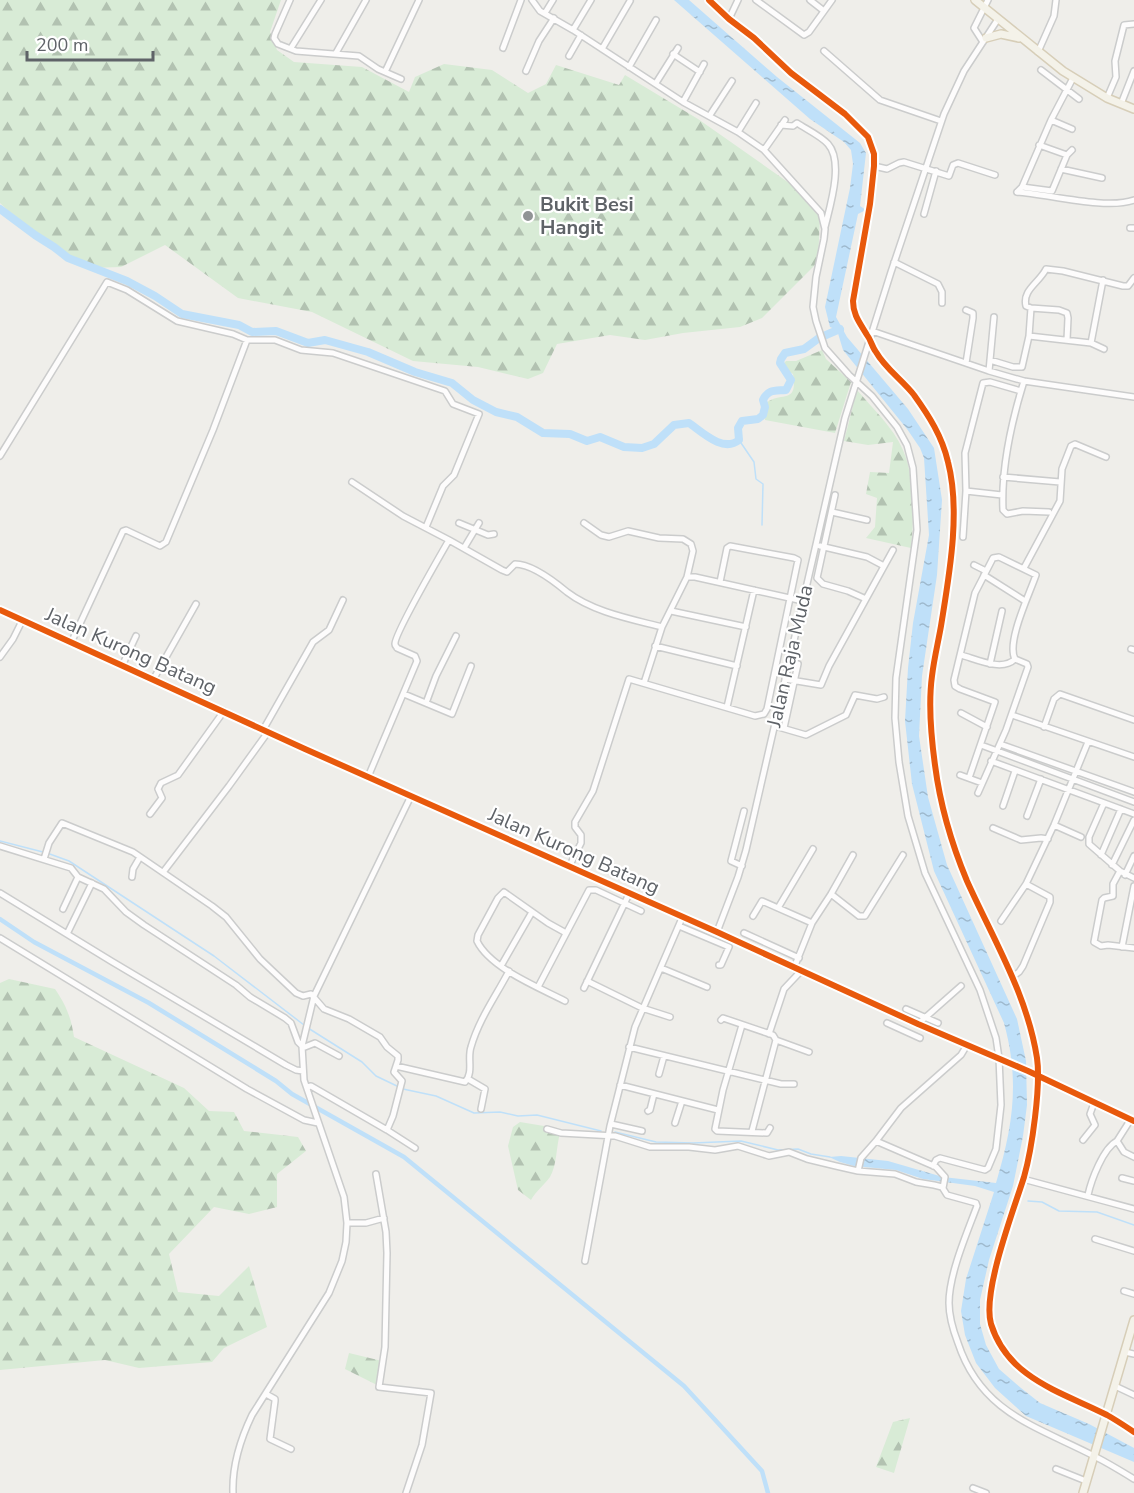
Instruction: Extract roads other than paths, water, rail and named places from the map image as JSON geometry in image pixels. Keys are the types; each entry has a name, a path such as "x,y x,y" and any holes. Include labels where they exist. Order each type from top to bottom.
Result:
{"main road":[{"path":"975,0 1073,78 1107,98 1134,109"},
{"path":"984,40 1001,34 1022,39"},
{"path":"1083,1493 1134,1320"}],"street":[{"path":"290,0 273,38 278,44 303,52 359,56 401,79"},
{"path":"291,48 321,0"},
{"path":"336,53 366,0"},
{"path":"385,72 419,0"},
{"path":"503,48 521,0"},
{"path":"532,0 540,11 683,102 710,115 764,150 821,213 825,228"},
{"path":"545,13 553,0"},
{"path":"573,30 591,0"},
{"path":"709,0 791,73 845,114 859,127 872,146 874,166 853,307 876,354 912,393 936,426 949,464 953,508 951,548 931,686 935,770 951,835 966,877 1012,977 1033,1039 1038,1076 1036,1106 1023,1179 1016,1196 988,1310 993,1331 1006,1354 1020,1369 1057,1394 1107,1415 1134,1432"},
{"path":"729,19 738,0"},
{"path":"756,0 802,34 807,33 832,0"},
{"path":"810,0 824,11"},
{"path":"984,40 976,34 974,28 988,0"},
{"path":"1038,52 1054,16 1056,0"},
{"path":"602,49 630,1"},
{"path":"526,70 539,41 554,18"},
{"name":"Jalan Raja Muda","path":"717,932 742,866 830,479 856,379 915,197 954,89 998,19"},
{"path":"628,67 656,20"},
{"path":"1107,98 1116,75 1114,61 1124,25 1134,24"},
{"path":"569,56 581,35"},
{"path":"656,83 678,48"},
{"path":"824,51 880,100 941,122"},
{"path":"673,54 700,72"},
{"path":"683,102 704,64"},
{"path":"1041,70 1079,99"},
{"path":"1121,104 1134,70"},
{"path":"1073,78 1039,145 1022,187 1017,192 1049,195 1063,200 1115,204 1134,200"},
{"path":"710,115 732,81"},
{"path":"738,132 756,103"},
{"path":"1051,120 1072,129"},
{"path":"764,150 783,122 793,126 797,123 829,145 836,166 833,194 816,277 813,307 825,348 889,416 902,435 910,455 914,476 917,530 896,678 895,718 901,785 925,873 980,990 1001,1059 1001,1105 996,1149 988,1168 986,1170 940,1158 933,1166"},
{"path":"1039,145 1067,155"},
{"path":"1022,187 1052,191 1067,155 1072,150"},
{"path":"874,166 887,170 904,162 948,176 953,165 958,163 995,175"},
{"path":"1061,170 1101,178"},
{"path":"924,214 936,171"},
{"path":"915,197 927,201"},
{"path":"894,262 938,284 942,292 942,303"},
{"path":"1067,340 1067,313 1059,310 1030,308 1025,303 1030,288 1041,278 1046,269 1126,286 1134,278"},
{"path":"1091,343 1103,280"},
{"path":"0,456 107,282 127,290 177,321 233,334 247,340 275,340 301,350 333,353 445,391 453,404 479,414 454,475 444,484 426,527"},
{"path":"990,360 1020,368 1023,365 1029,336 1030,308"},
{"path":"966,310 973,313 974,318 966,363"},
{"path":"989,371 994,317"},
{"path":"872,331 1024,381 1134,397"},
{"path":"1029,336 1091,343 1104,349"},
{"path":"71,643 123,531 126,530 160,546 166,542 247,340"},
{"path":"1024,381 1003,477 1003,512 1007,514 1023,511 1049,513"},
{"path":"963,537 966,491 965,453 983,383 990,382 1021,391"},
{"path":"1024,568 1057,508 1061,494 1060,482 1064,462 1072,444 1106,457"},
{"path":"1003,477 1060,482"},
{"path":"352,482 403,516 502,570 510,571 517,564 556,581 568,593 596,608 662,627"},
{"path":"966,491 1002,495"},
{"path":"835,495 818,575 820,582 866,599"},
{"path":"832,512 867,520"},
{"path":"459,523 488,535 494,534"},
{"path":"464,548 479,523"},
{"path":"584,523 601,535 609,537 628,531 659,538 683,539 691,544 693,551 687,577 662,627 644,683"},
{"path":"368,777 417,661 415,656 397,648 396,640 405,619 426,585 449,540"},
{"path":"815,545 867,557 884,566"},
{"path":"569,867 581,843 581,835 575,827 575,822 593,791 627,682 632,679 755,716 766,712 798,562 794,558 730,546 720,582"},
{"path":"785,679 821,685 829,666 893,550"},
{"path":"969,778 995,702 960,689 954,683 975,593 993,558 997,556 1036,575 1018,621 1012,652 1016,660 1027,664 1028,667 1012,715 978,793"},
{"path":"974,565 1025,601"},
{"path":"687,577 720,582 802,601"},
{"path":"727,707 754,590"},
{"path":"164,871 230,786 265,731 314,640 329,630 343,600"},
{"path":"153,680 196,604"},
{"name":"Jalan Kurong Batang","path":"0,610 918,1024 1028,1071 1132,1120"},
{"path":"671,610 746,627"},
{"path":"990,664 1002,611"},
{"path":"0,657 22,621"},
{"path":"122,666 136,636"},
{"path":"426,703 436,676 456,636"},
{"path":"655,646 737,666"},
{"path":"961,655 990,664 1012,663 1016,660"},
{"path":"784,728 798,664"},
{"path":"404,694 452,714 471,666"},
{"path":"1044,727 1054,699 1060,694 1134,720"},
{"path":"774,726 806,735 846,715 855,695 878,699 884,697"},
{"path":"150,814 162,798 158,789 161,783 178,775 224,711"},
{"path":"961,713 987,727"},
{"path":"1012,715 1132,757 1134,748"},
{"path":"1001,921 1026,884 1048,839 1088,742"},
{"path":"1000,744 1134,792"},
{"path":"981,745 1134,802"},
{"path":"991,761 1134,814"},
{"path":"1003,807 1015,771"},
{"path":"960,775 982,783"},
{"path":"1027,816 1041,779"},
{"path":"233,1493 235,1466 242,1438 252,1415 333,1284 344,1253 347,1223 341,1183 307,1088 303,1071 302,1046 314,996 411,796"},
{"path":"1104,803 1088,842 1122,873 1134,878"},
{"path":"1101,855 1121,809"},
{"path":"742,866 732,861 744,811"},
{"path":"1112,865 1134,820"},
{"path":"44,858 49,843 62,824 140,856 221,913 256,955 296,993 303,996 311,994 324,1009 360,1024 384,1040 387,1047 398,1056 394,1072 401,1080 393,1116 387,1130"},
{"path":"1054,825 1082,837"},
{"path":"993,828 1021,840 1048,839"},
{"path":"0,846 72,868 78,877 104,889 126,912 144,925 285,1018 291,1023 298,1042 302,1046 315,1043 339,1056"},
{"path":"778,908 813,849"},
{"path":"794,968 812,923 853,855"},
{"path":"831,894 859,916 865,916 903,855"},
{"path":"132,877 133,869 140,856"},
{"path":"1134,856 1113,884 1113,896 1102,900 1094,940 1099,946 1134,948"},
{"path":"63,909 78,877"},
{"path":"67,934 92,883"},
{"path":"1012,977 1023,966 1050,902 1047,894 1026,884"},
{"path":"1122,947 1134,886"},
{"path":"538,987 591,889 641,911"},
{"path":"565,1001 501,966 486,954 477,941 498,898 506,892 531,912 566,933"},
{"path":"0,893 286,1065 303,1071"},
{"path":"584,988 629,894"},
{"path":"753,916 762,901 812,923"},
{"path":"501,966 531,912"},
{"path":"585,1261 608,1137 629,1047 642,1008 682,918"},
{"path":"679,926 729,947 721,965 718,965"},
{"path":"744,933 799,958"},
{"path":"0,938 247,1089 304,1120 318,1123"},
{"path":"661,968 707,987"},
{"path":"396,1066 465,1082 468,1079 470,1068 469,1053 476,1032 509,971"},
{"path":"769,1034 784,989 801,971"},
{"path":"587,981 642,1008 670,1017"},
{"path":"918,1024 961,986"},
{"path":"906,1009 938,1023"},
{"path":"897,1028 901,1016"},
{"path":"721,1020 723,1018 769,1034 777,1040 809,1052"},
{"path":"887,1023 920,1038"},
{"path":"742,1025 715,1126 717,1131 767,1133 770,1128"},
{"path":"752,1131 777,1040"},
{"path":"859,1170 861,1158 901,1108 961,1055 967,1045"},
{"path":"629,1047 781,1084 794,1084"},
{"path":"659,1074 664,1056"},
{"path":"468,1079 485,1089 481,1109"},
{"path":"620,1085 718,1110"},
{"path":"307,1088 311,1086 415,1148"},
{"path":"648,1111 654,1094"},
{"path":"675,1123 682,1101"},
{"path":"1083,1140 1095,1125 1090,1114 1094,1103"},
{"path":"1088,1196 1103,1156 1132,1120"},
{"path":"611,1124 642,1131"},
{"path":"547,1129 561,1133 626,1139 650,1147 690,1147 715,1150 738,1146 769,1156 789,1152 807,1159 859,1170 944,1183"},
{"path":"876,1141 933,1166 944,1183 947,1196 977,1204 954,1274 949,1302 961,1353 986,1392 1014,1417 1094,1455 1134,1479"},
{"path":"1117,1141 1124,1152 1134,1157"},
{"path":"376,1174 384,1218 387,1253 385,1347 379,1387 431,1393 422,1445 406,1493"},
{"path":"1122,1178 1134,1181"},
{"path":"1023,1179 1134,1209"},
{"path":"347,1223 366,1223 384,1218"},
{"path":"1095,1239 1134,1251"},
{"path":"1124,1291 1134,1294"},
{"path":"1125,1352 1134,1354"},
{"path":"1115,1386 1134,1395"},
{"path":"266,1395 275,1399 270,1439 291,1449"},
{"path":"1056,1469 1086,1481"},
{"path":"973,1488 986,1493"}],"water":[{"path":"674,0 689,0 777,77 860,143 866,153 860,206 866,210 858,214 836,317 847,337 908,409 934,448 942,500 937,575 922,676 919,736 928,797 947,865 1017,1019 1026,1061 1027,1105 1023,1136 1013,1186 989,1260 980,1300 980,1324 986,1345 999,1369 1040,1403 1089,1424 1134,1448 1134,1462 1026,1416 995,1388 976,1363 965,1335 961,1311 966,1279 994,1192 975,1186 923,1179 896,1170 854,1166 829,1157 841,1156 888,1161 943,1177 996,1183 1010,1123 1012,1064 1004,1023 934,871 912,784 905,721 913,623 929,535 924,458 907,429 843,350 837,330 830,327 825,307 850,188 853,164 851,150 844,142 810,119"}],"waterway":[{"path":"0,209 68,258 127,281 182,314 239,325 252,332 276,331 308,343 325,340 368,352 415,372 452,383 473,400 496,412 517,417 543,433 570,434 587,441 600,437 624,447 642,448 654,444 674,425 689,423 720,443 733,443 739,440 738,428 742,421 758,419 763,415 765,407 763,400 767,394 772,391 786,390 791,380 780,363 785,353 804,349 819,338 840,329"},
{"path":"739,440 754,462 756,479 763,484 762,525"},
{"path":"0,841 43,852"},
{"path":"47,853 69,861 214,956 304,1025"},
{"path":"0,919 34,942 149,1003 276,1081 292,1094 404,1157 684,1386 762,1471 768,1493"},
{"path":"308,1028 362,1062 376,1076 399,1087"},
{"path":"403,1089 436,1096 474,1113 500,1112 518,1116 537,1115 601,1131"},
{"path":"615,1132 656,1142 741,1141 778,1150 798,1149 830,1157"},
{"path":"1028,1201 1042,1202 1059,1211 1097,1212 1134,1225"}],"place":[{"name":"Bukit Besi Hangit","path":"528,216"}]}
